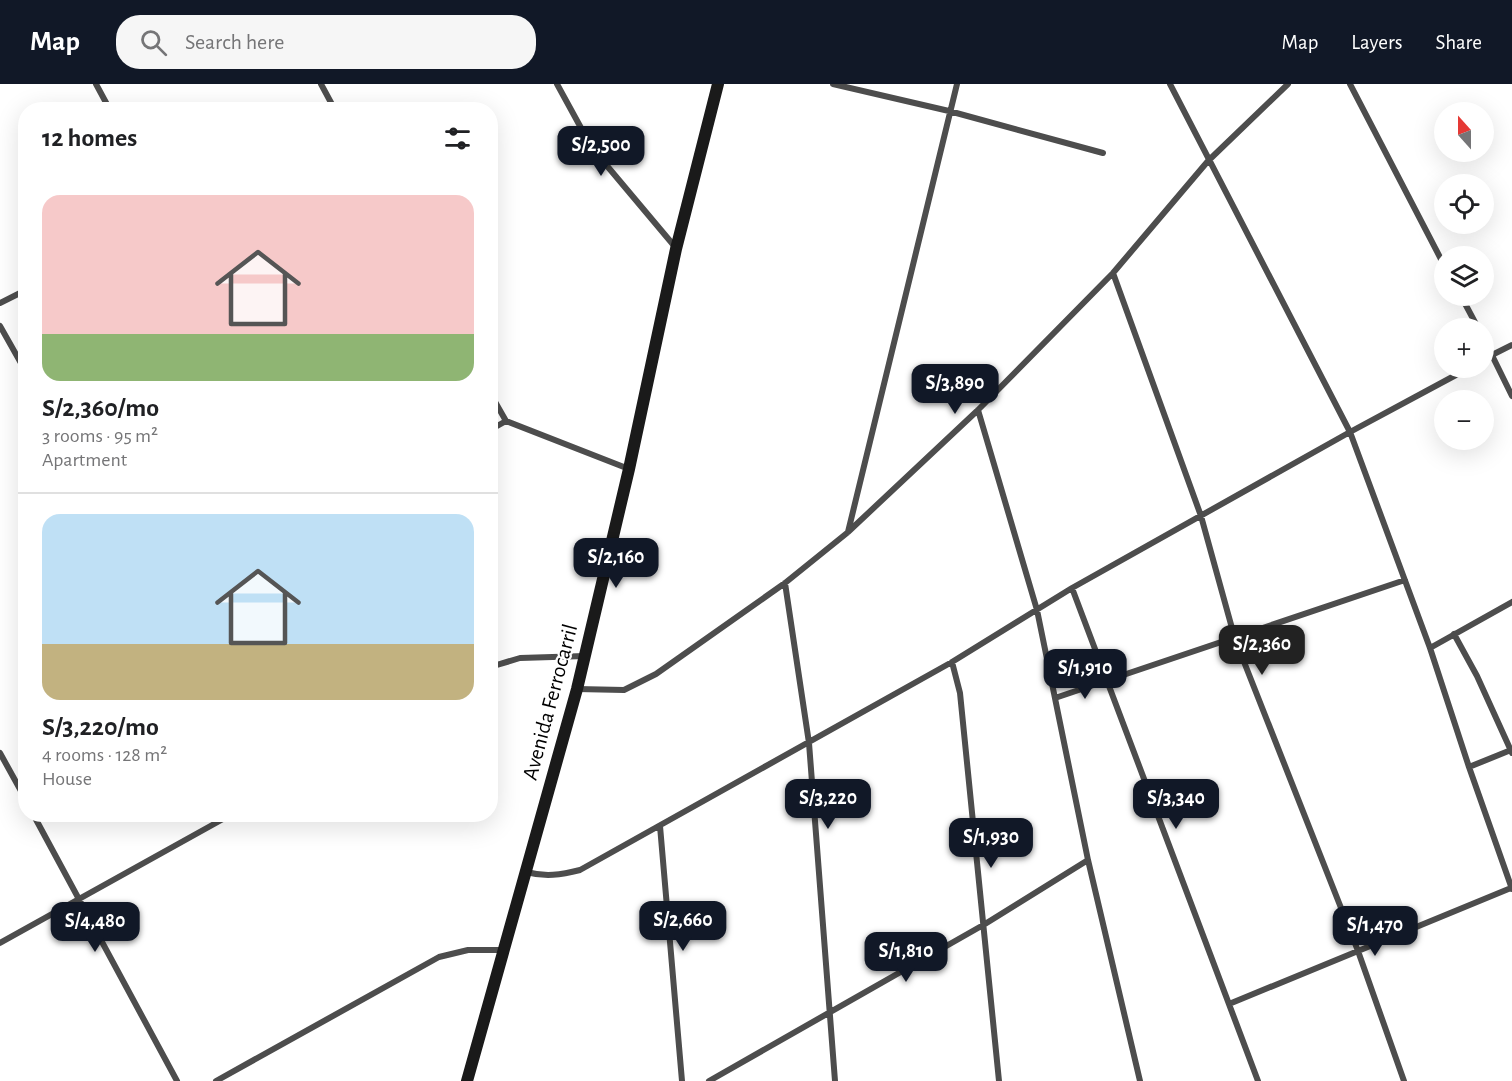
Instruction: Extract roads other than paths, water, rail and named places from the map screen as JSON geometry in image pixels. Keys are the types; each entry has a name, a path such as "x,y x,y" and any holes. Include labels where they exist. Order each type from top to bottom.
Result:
{"main road":[{"name":"Avenida Ferrocarril","path":"466,1081 577,689 629,469 676,249 718,84"}],"street":[{"path":"96,84 106,102"},
{"path":"321,84 331,102"},
{"path":"557,84 592,148 676,249"},
{"path":"833,84 949,111 1103,153"},
{"path":"848,533 957,84"},
{"path":"1170,84 1350,432 1430,648 1512,889 1229,1004"},
{"path":"577,689 624,690 656,674 785,583 848,533 978,410 1113,273 1208,161 1288,84"},
{"path":"1350,84 1434,246"},
{"path":"1113,273 1201,516 1235,639 1358,951 1404,1081"},
{"path":"0,303 18,294"},
{"path":"0,326 18,358"},
{"path":"1494,354 1512,345"},
{"path":"1494,359 1512,396"},
{"path":"525,872 549,876 579,870 952,662 1072,588 1450,378"},
{"path":"498,407 506,421 629,469"},
{"path":"978,410 1037,610 1088,860 1140,1081"},
{"path":"498,426 506,421"},
{"path":"1055,698 1405,580"},
{"path":"785,583 809,743 835,1081"},
{"path":"1072,588 1258,1081"},
{"path":"1430,648 1512,602"},
{"path":"1454,634 1477,676 1511,751 1469,767"},
{"path":"498,665 520,658 585,656"},
{"path":"952,662 960,693 999,1081"},
{"path":"0,753 18,786"},
{"path":"37,822 177,1081"},
{"path":"0,943 218,822"},
{"path":"660,826 682,1081"},
{"path":"709,1081 985,924 1088,860"},
{"path":"216,1081 439,957 468,950 503,950"}]}
